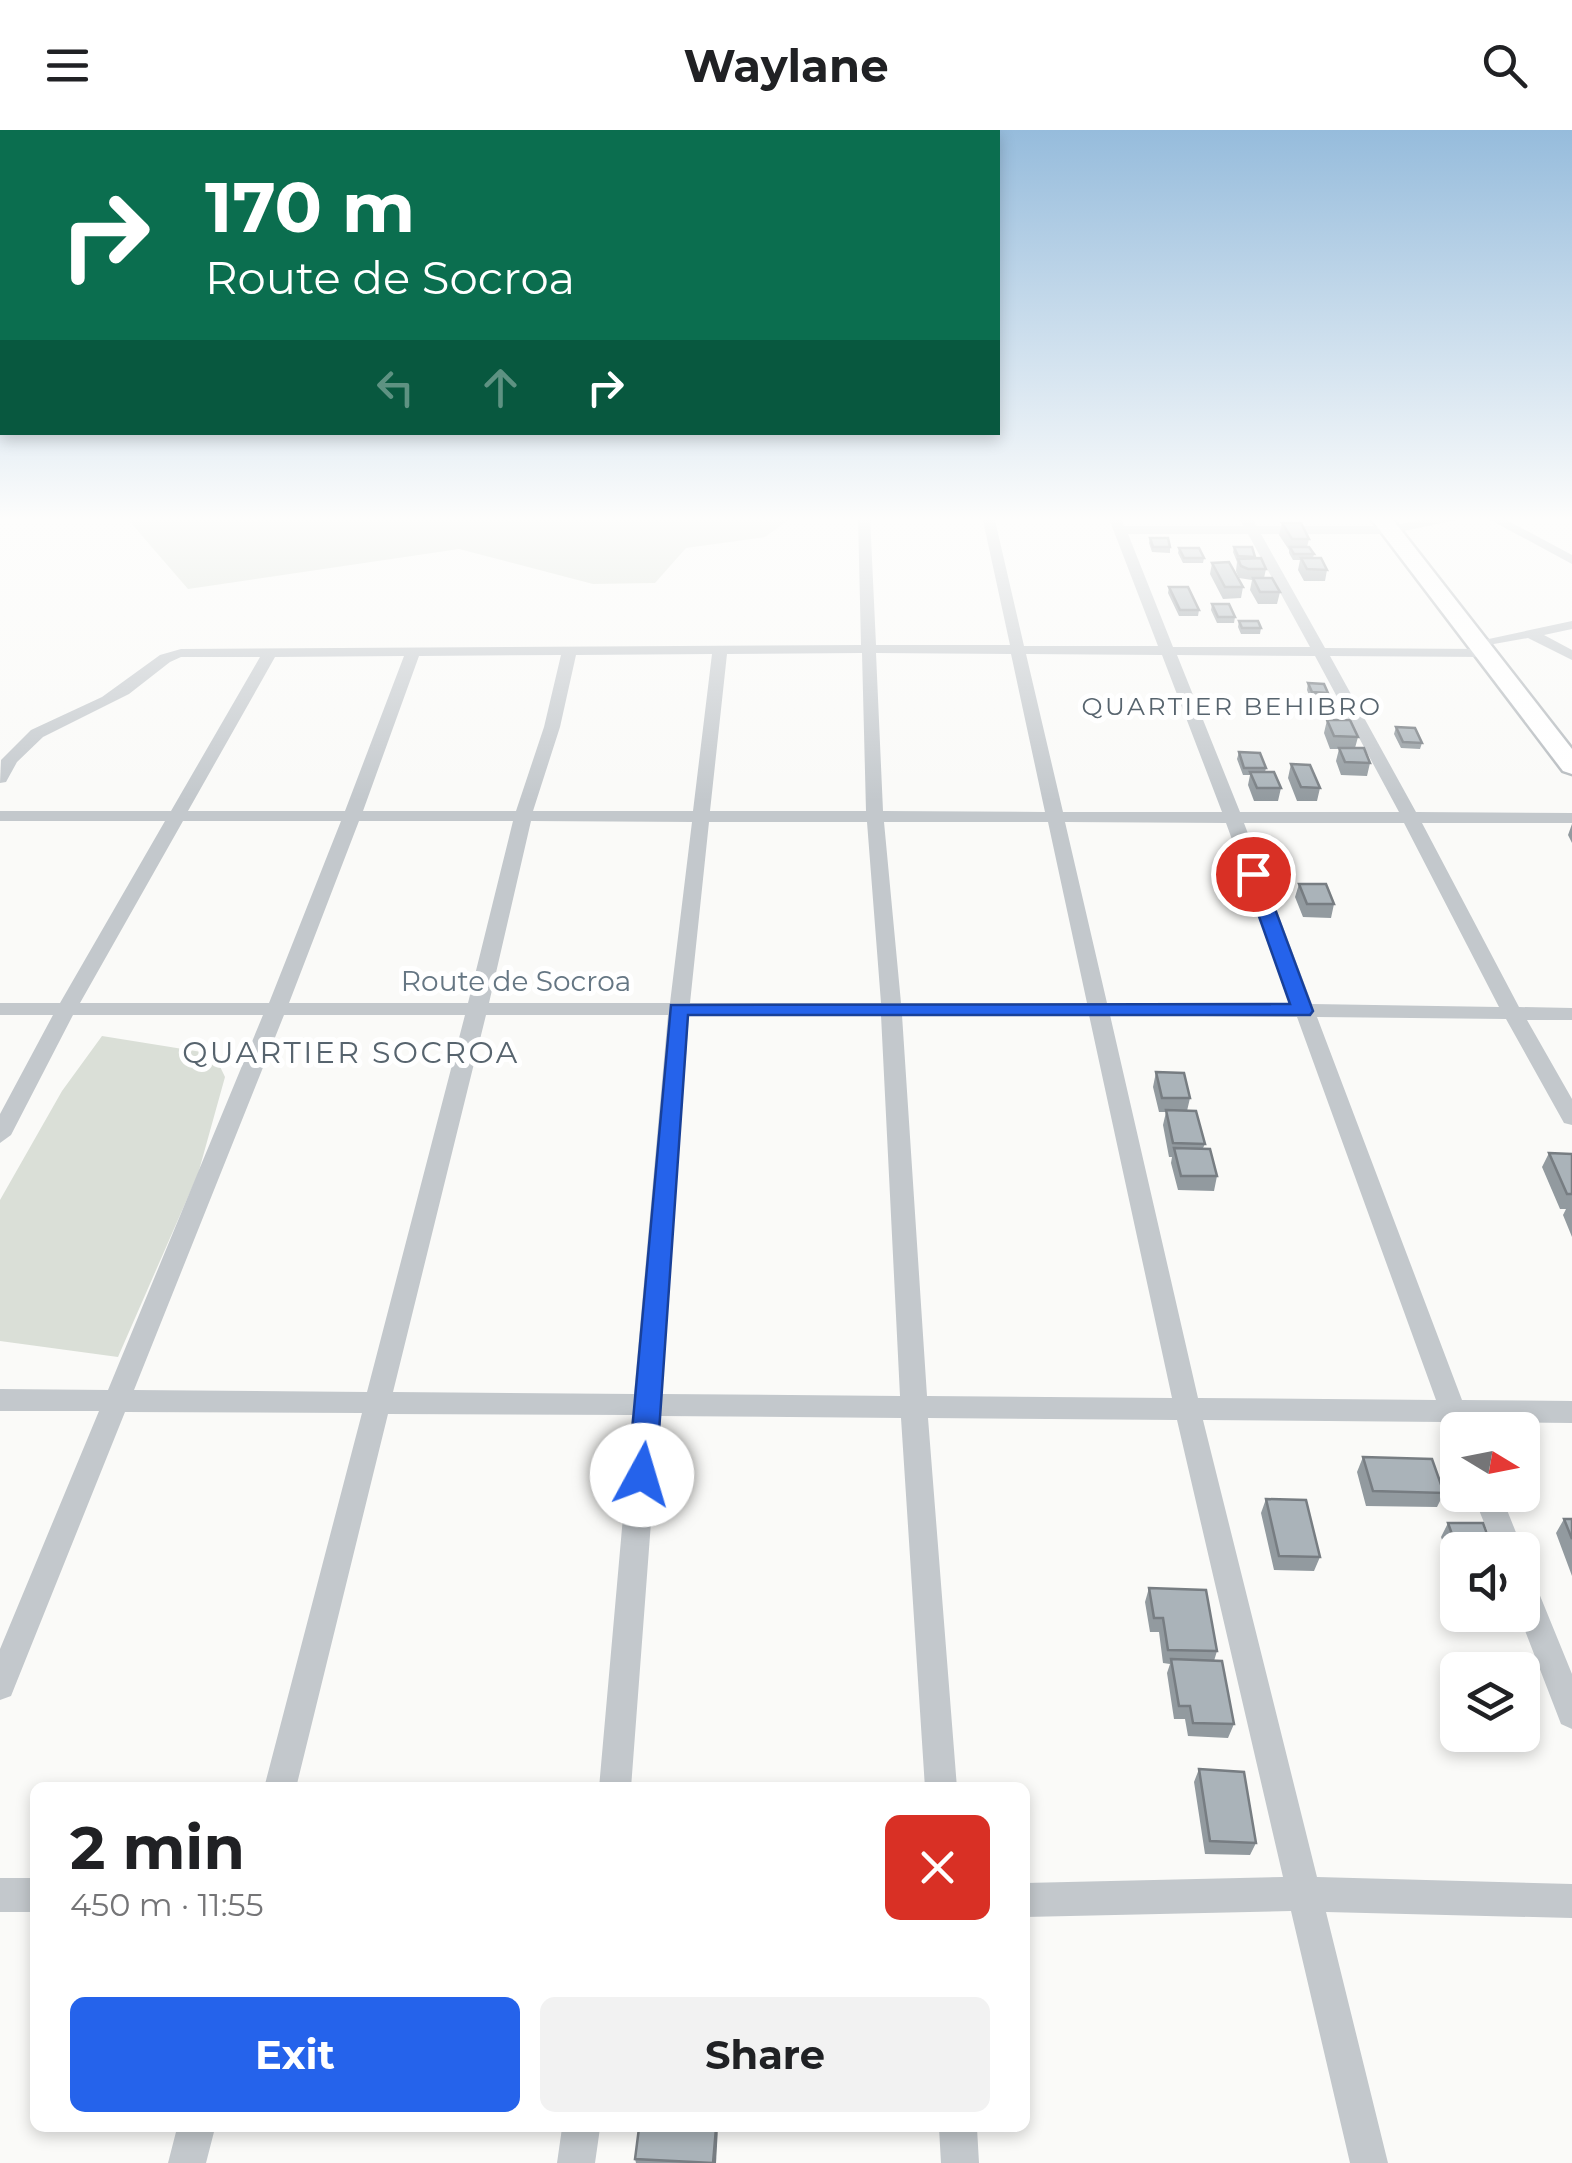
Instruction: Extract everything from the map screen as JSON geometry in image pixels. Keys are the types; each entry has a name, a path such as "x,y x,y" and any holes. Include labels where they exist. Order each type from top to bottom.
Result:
{"main road":[{"path":"1454,611 1572,766"}],"street":[{"path":"869,611 875,816 885,904 941,1782"},
{"path":"1010,611 1188,1410 1368,2163"},
{"path":"1151,611 1233,817 1453,1412"},
{"path":"1297,611 1412,818 1512,1014 1572,1118"},
{"path":"0,778 38,732 126,690 170,654 720,649 1321,654 1480,648 1572,625"},
{"path":"1532,634 1572,656"},
{"path":"616,1782 678,1009 720,649"},
{"path":"281,1782 375,1404 479,1010 523,816 552,727 569,651"},
{"path":"0,1135 67,1008 270,652"},
{"path":"0,1686 354,815 413,653"},
{"path":"0,816 1572,818"},
{"name":"Route de Socroa","path":"0,1009 1097,1009 1572,1014"},
{"path":"0,1400 1188,1410 1440,1419"},
{"path":"1540,1414 1572,1412"},
{"path":"1540,1631 1572,1714"},
{"path":"1030,1900 1306,1894 1572,1901"},
{"path":"0,1895 30,1895"},
{"path":"187,2163 195,2132"},
{"path":"576,2163 580,2132"},
{"path":"958,2132 960,2163"}],"shaded area":[{"path":"102,1036 214,1054 225,1077 198,1174 118,1357 0,1341 0,1200 62,1091"}],"building":[{"path":"1215,611 1232,611 1235,617 1218,617"},
{"path":"1239,621 1258,621 1261,628 1242,628"},
{"path":"1308,683 1324,684 1328,693 1312,692"},
{"path":"1327,720 1350,720 1358,737 1334,736"},
{"path":"1396,727 1415,728 1422,743 1403,742"},
{"path":"1339,748 1364,748 1370,763 1345,762"},
{"path":"1239,752 1260,753 1266,768 1244,768"},
{"path":"1291,764 1310,765 1320,788 1301,787"},
{"path":"1250,772 1274,772 1281,788 1257,788"},
{"path":"1299,884 1326,884 1334,904 1307,904"},
{"path":"1156,1072 1184,1073 1190,1098 1162,1098"},
{"path":"1166,1110 1196,1111 1205,1144 1173,1143"},
{"path":"1174,1148 1210,1149 1217,1176 1181,1176"},
{"path":"1549,1153 1572,1154 1572,1194 1567,1194"},
{"path":"1363,1457 1432,1459 1440,1482 1440,1493 1373,1491"},
{"path":"1266,1499 1306,1500 1320,1557 1279,1556"},
{"path":"1564,1519 1572,1519 1572,1539"},
{"path":"1448,1523 1483,1523 1486,1532 1451,1532"},
{"path":"1149,1588 1206,1590 1217,1651 1168,1650 1163,1618 1154,1618"},
{"path":"1171,1659 1222,1661 1234,1724 1193,1723 1190,1706 1179,1706"},
{"path":"1199,1769 1244,1772 1256,1843 1210,1841"},
{"path":"638,2132 716,2132 713,2163 635,2159"}],"district":[{"name":"QUARTIER BEHIBRO","path":"1232,706"},
{"name":"QUARTIER SOCROA","path":"351,1052"}],"route":[{"path":"642,1475 678,1009 1303,1011 1253,874"}]}
